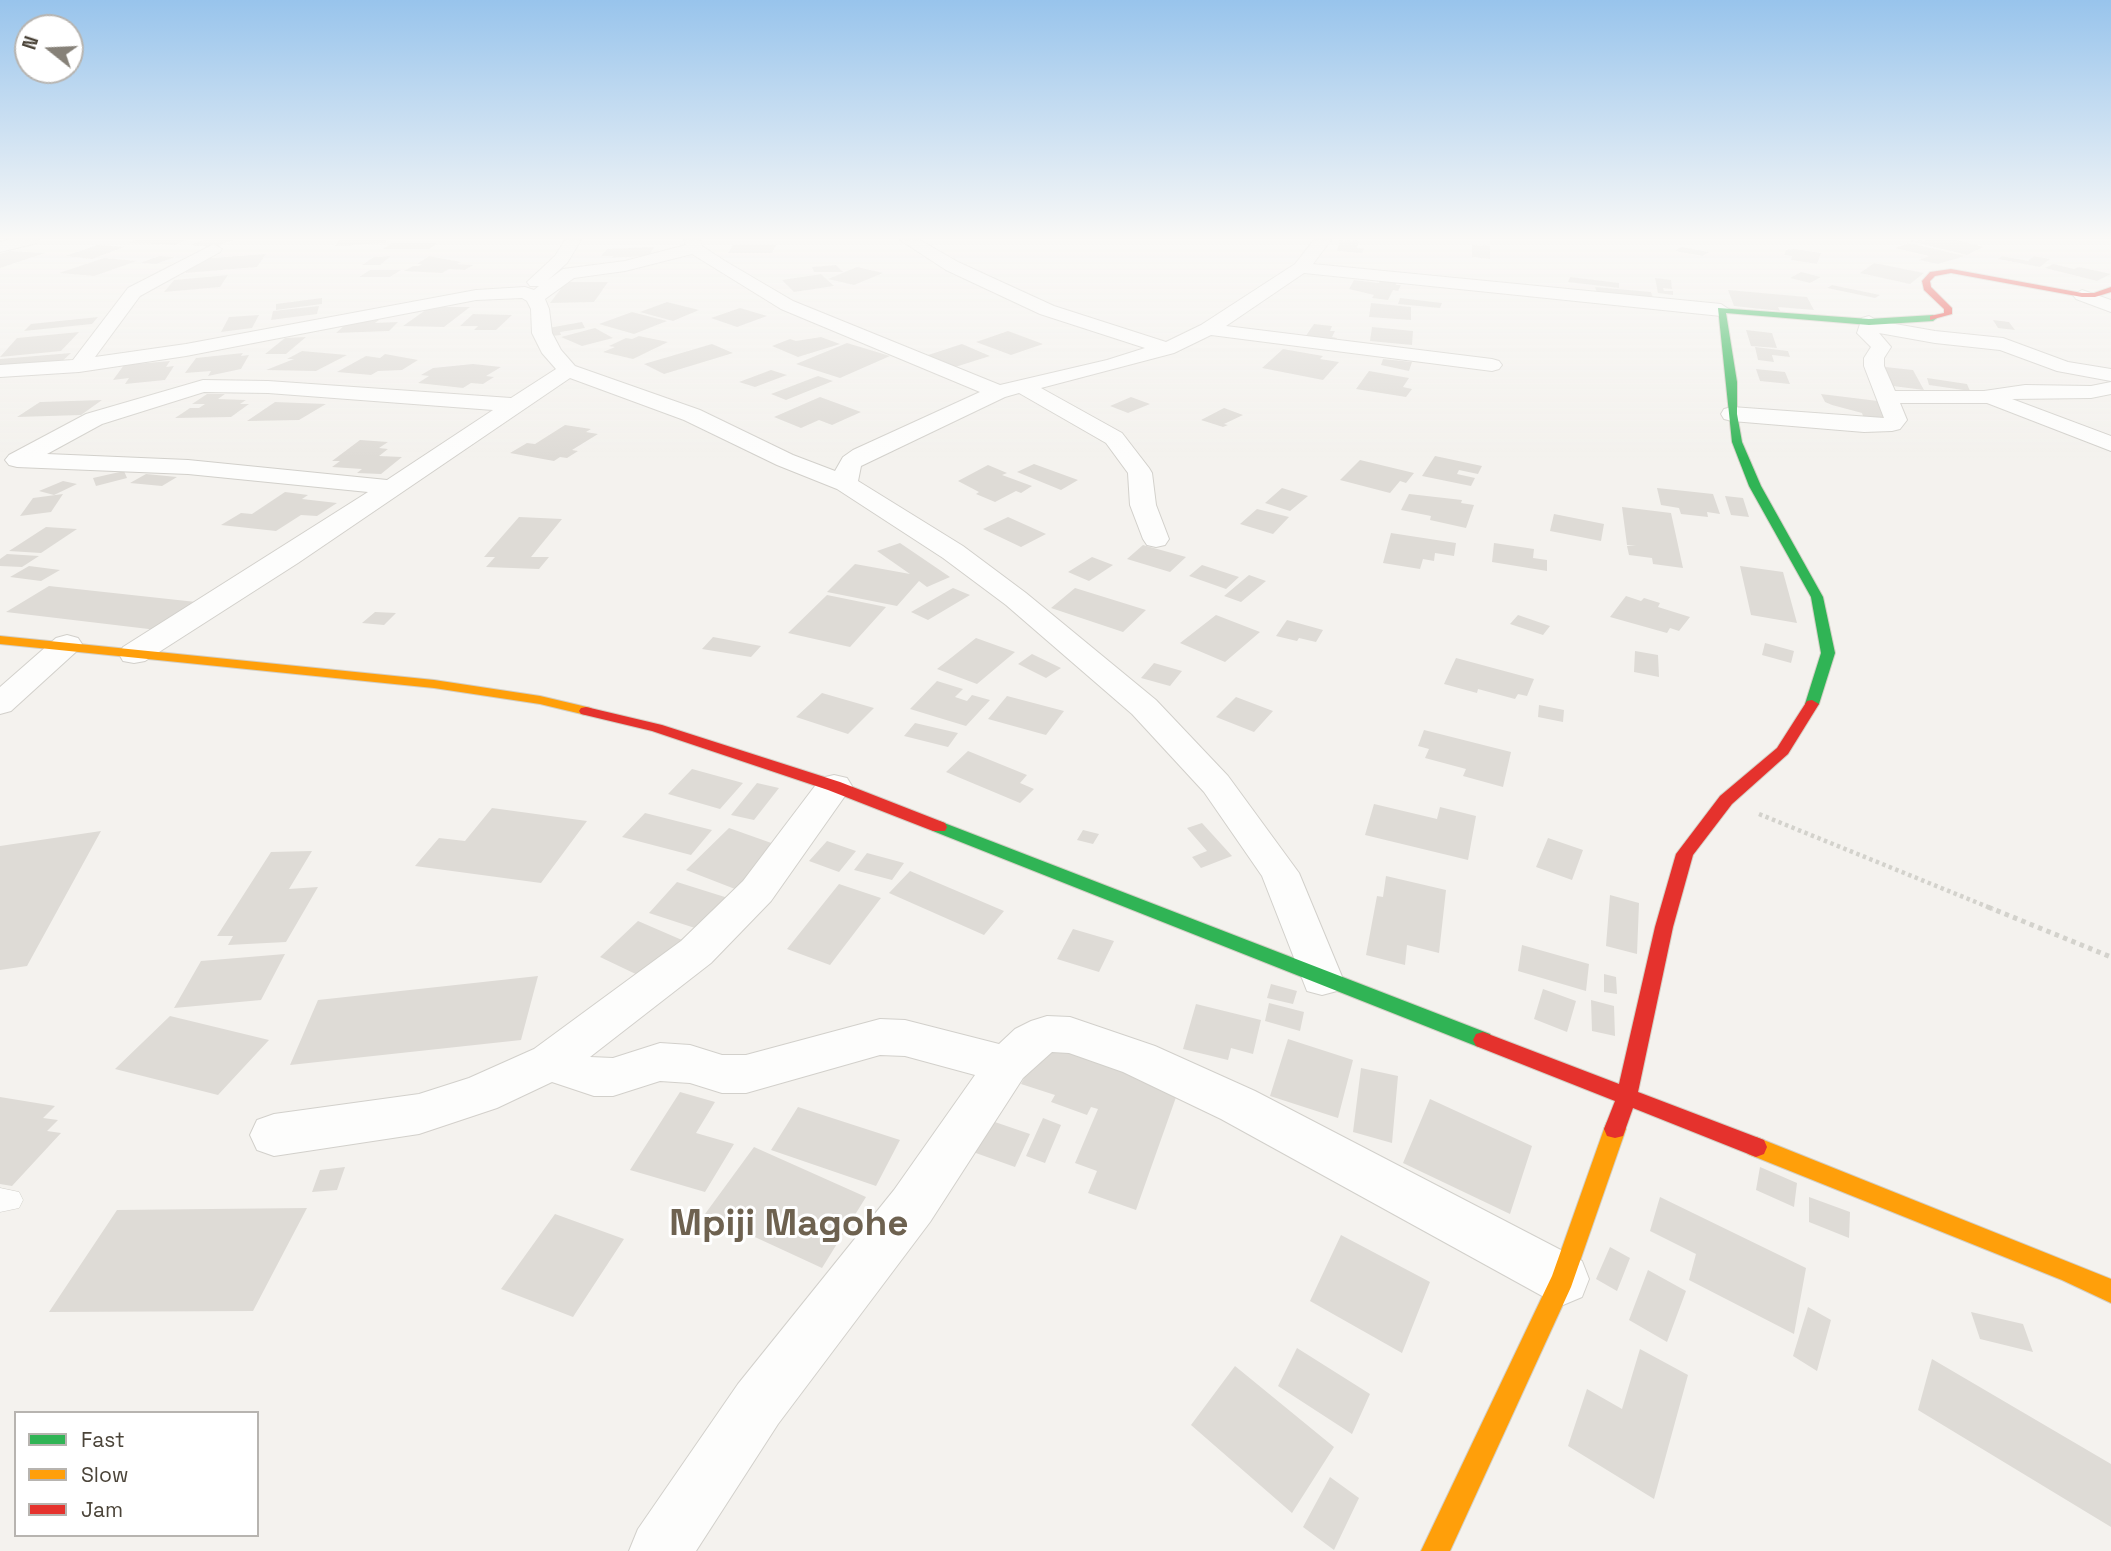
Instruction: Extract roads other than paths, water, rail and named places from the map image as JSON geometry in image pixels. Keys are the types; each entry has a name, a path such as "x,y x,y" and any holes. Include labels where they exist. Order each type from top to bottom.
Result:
{"street":[{"path":"79,366 117,312"},
{"path":"0,371 79,366 186,350 384,312"},
{"path":"540,312 542,333 552,353 568,370 692,415 785,460 846,484 953,552 1016,600 1144,707 1216,785 1280,873 1322,979"},
{"path":"804,312 998,392"},
{"path":"1054,312 1167,349"},
{"path":"846,484 847,470 851,462 861,454 998,392 1113,365 1167,349 1208,330 1234,312"},
{"path":"1435,1551 1563,1279 1626,1096 1664,927 1685,854 1726,800 1783,751 1813,702 1828,653 1817,597 1755,486 1737,442 1732,414 1732,382 1721,312"},
{"path":"1748,312 1868,323 1935,337 2004,344 2048,362 2111,375"},
{"path":"1868,323 1941,317 1948,312"},
{"path":"1732,414 1884,425 1896,420 1874,366 1874,358 1881,347 1867,332 1868,323"},
{"path":"1208,330 1492,365"},
{"path":"134,654 568,370"},
{"path":"9,460 93,419 203,386 257,386 516,405"},
{"path":"1021,386 1114,438 1140,473 1143,505 1156,539"},
{"path":"1886,397 1984,397 2025,391 2091,392 2111,388"},
{"path":"1984,397 2111,444"},
{"path":"9,460 188,467 391,488"},
{"path":"0,640 434,684 540,700 657,728 834,786 2057,1266 2111,1290"},
{"path":"0,704 67,645"},
{"path":"274,1135 419,1114 481,1094 550,1062 696,951 757,891 834,786"},
{"path":"660,1551 758,1404 912,1206 1007,1065 1031,1042 1047,1034 1070,1035 1139,1059 1238,1105 1563,1279"},
{"path":"550,1062 594,1077 613,1077 660,1062 690,1064 722,1074 746,1074 880,1037 905,1038 1007,1065"}],"district":[{"name":"Mpiji Magohe","path":"789,1225"}]}
